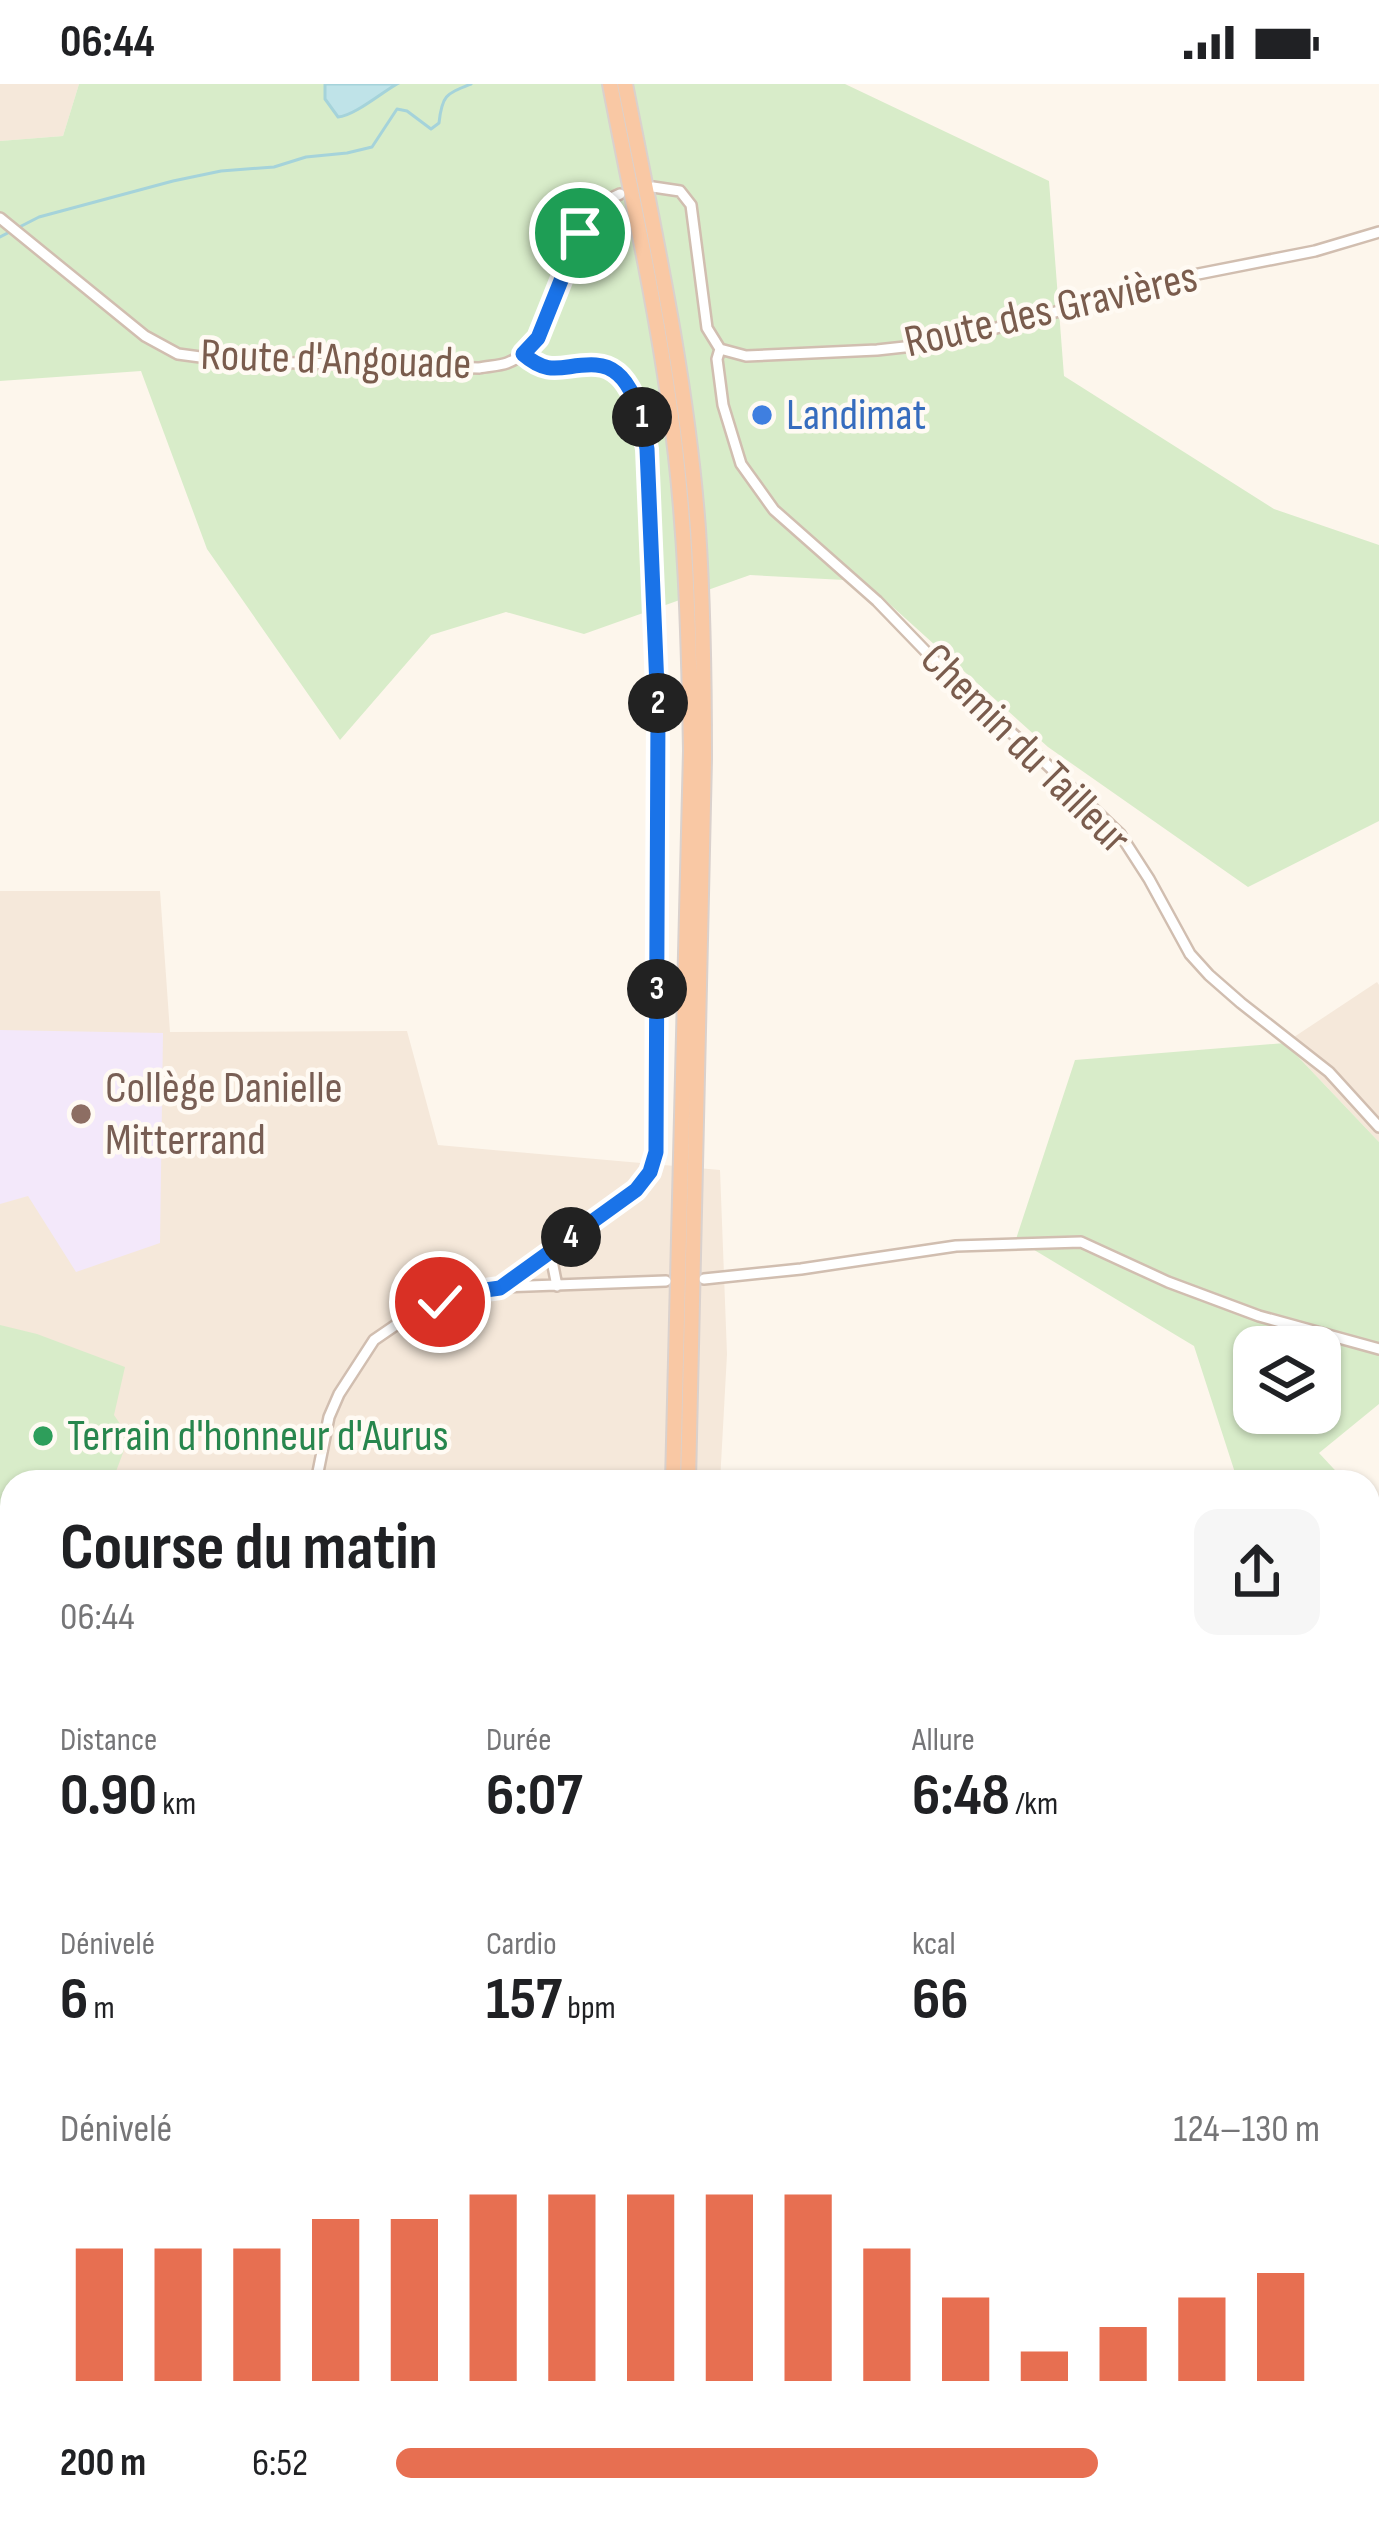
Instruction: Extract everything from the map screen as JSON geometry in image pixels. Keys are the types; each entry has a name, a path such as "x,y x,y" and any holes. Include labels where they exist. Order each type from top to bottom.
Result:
{"highway":[{"path":"610,84 670,405 684,540 691,752 673,1470"},
{"path":"625,84 682,396 698,526 703,628 688,1470"}],"street":[{"path":"653,187 680,190 692,205 707,328 720,349"},
{"name":"Route d'Angouade","path":"4,221 145,336 172,352 192,358 479,368 507,363 538,338 584,226 599,205 620,194"},
{"name":"Route des Gravières","path":"720,349 746,356 941,343 1188,276 1379,232"},
{"name":"Chemin du Tailleur","path":"720,349 722,405 741,464 774,510 877,601 967,693 1120,834 1190,953 1209,975 1329,1072 1379,1127"},
{"path":"500,1288 636,1190 650,1172 656,1152 658,711 647,449 640,407 614,372 598,364 544,368 523,354"},
{"path":"704,1279 956,1246 1081,1242 1259,1316 1379,1349"},
{"path":"550,1251 557,1286"},
{"path":"318,1470 329,1417 353,1369 374,1340 409,1316 471,1292 500,1288 666,1281"}],"shaded area":[{"path":"0,84 79,84 63,136 0,141"},
{"path":"0,891 160,891 170,1032 407,1031 438,1145 720,1170 727,1354 721,1470 0,1470"},
{"path":"1377,982 1379,985 1379,1142 1285,1043"},
{"name":"Collège Danielle Mitterrand","path":"0,1030 163,1033 160,1243 76,1272 28,1196 0,1204"}],"green space":[{"path":"79,84 845,84 1049,181 1064,376 1274,509 1379,545 1379,821 1248,887 1048,747 864,581 750,575 584,634 506,612 431,635 340,740 207,549 141,371 0,381 0,141 63,136"},
{"path":"1285,1043 1379,1142 1379,1404 1319,1453 1335,1470 1234,1470 1194,1346 1016,1239 1075,1060"},
{"path":"0,1325 125,1367 114,1415 129,1437 117,1470 0,1470"}],"water":[{"path":"325,84 397,84 338,117 325,99"}],"waterway":[{"path":"0,237 39,217 173,181 372,147 397,109 431,129 439,123 447,97 471,84"}],"place":[{"name":"Landimat","path":"762,415"},
{"name":"Collège Danielle Mitterrand","path":"81,1114"},
{"name":"Terrain d'honneur d'Aurus","path":"43,1436"}],"route":[{"path":"440,1302 500,1288 636,1190 650,1172 656,1152 658,711 647,449 640,407 614,372 598,364 544,368 523,354 550,314 580,233"}]}
